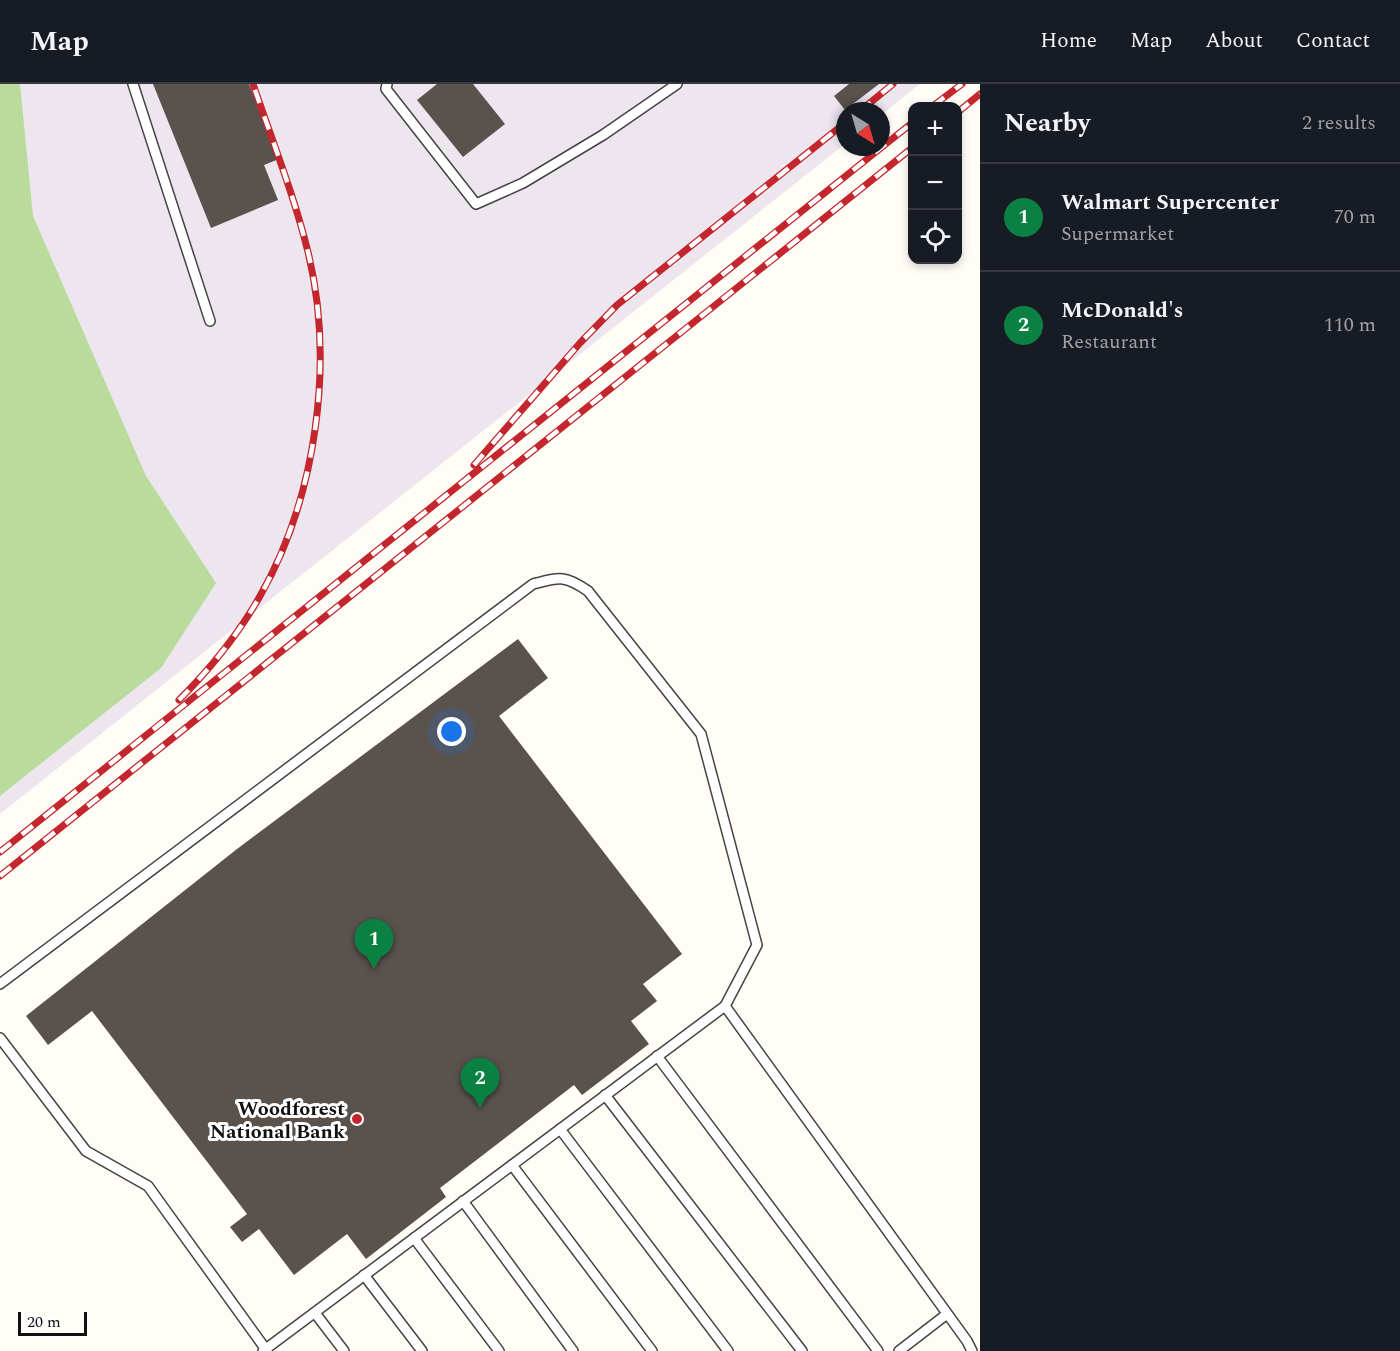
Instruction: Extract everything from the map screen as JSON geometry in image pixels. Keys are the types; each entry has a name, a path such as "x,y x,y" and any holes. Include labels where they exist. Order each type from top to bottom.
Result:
{"lane":[{"path":"133,84 210,321"},
{"path":"387,84 386,89 476,204 523,183 603,135 677,84"},
{"path":"0,984 533,584 554,578 572,579 588,591 701,734 757,945 725,1006 266,1350 148,1186 86,1151 0,1038"},
{"path":"725,1006 972,1351"},
{"path":"657,1056 878,1351"},
{"path":"605,1095 802,1351"},
{"path":"560,1129 728,1351"},
{"path":"512,1165 652,1351"},
{"path":"463,1201 573,1351"},
{"path":"414,1238 500,1351"},
{"path":"364,1275 422,1351"},
{"path":"315,1312 344,1351"},
{"path":"899,1351 947,1314"},
{"path":"967,1341 980,1351"}],"shaded area":[{"path":"0,84 920,84 890,108 890,102 836,102 836,151 0,814"}],"green space":[{"path":"0,84 20,84 33,216 146,476 216,583 161,668 0,796"}],"building":[{"path":"153,84 249,84 279,159 264,165 278,200 211,228"},
{"path":"437,84 473,84 505,124 463,157 417,100"},
{"path":"849,84 879,84 855,102 839,102 834,96"},
{"path":"518,639 548,678 499,716 682,954 643,984 657,1001 631,1021 649,1044 582,1095 574,1085 440,1188 446,1197 366,1259 347,1234 294,1275 259,1229 242,1242 230,1227 247,1214 92,1011 48,1045 26,1016 237,849"}],"railway":[{"path":"179,700 223,651 260,596 279,558 295,517 307,473 315,429 320,339 316,295 308,252 296,210 253,84"},
{"path":"871,102 893,84"},
{"path":"938,102 962,84"},
{"path":"962,109 980,94"},
{"path":"0,852 908,126"},
{"path":"474,465 580,343 617,305 836,130"},
{"path":"0,876 908,151"}],"place":[{"name":"Walmart Supercenter","path":"374,969"},
{"name":"McDonald's","path":"480,1108"},
{"name":"Woodforest National Bank","path":"357,1119"}]}
